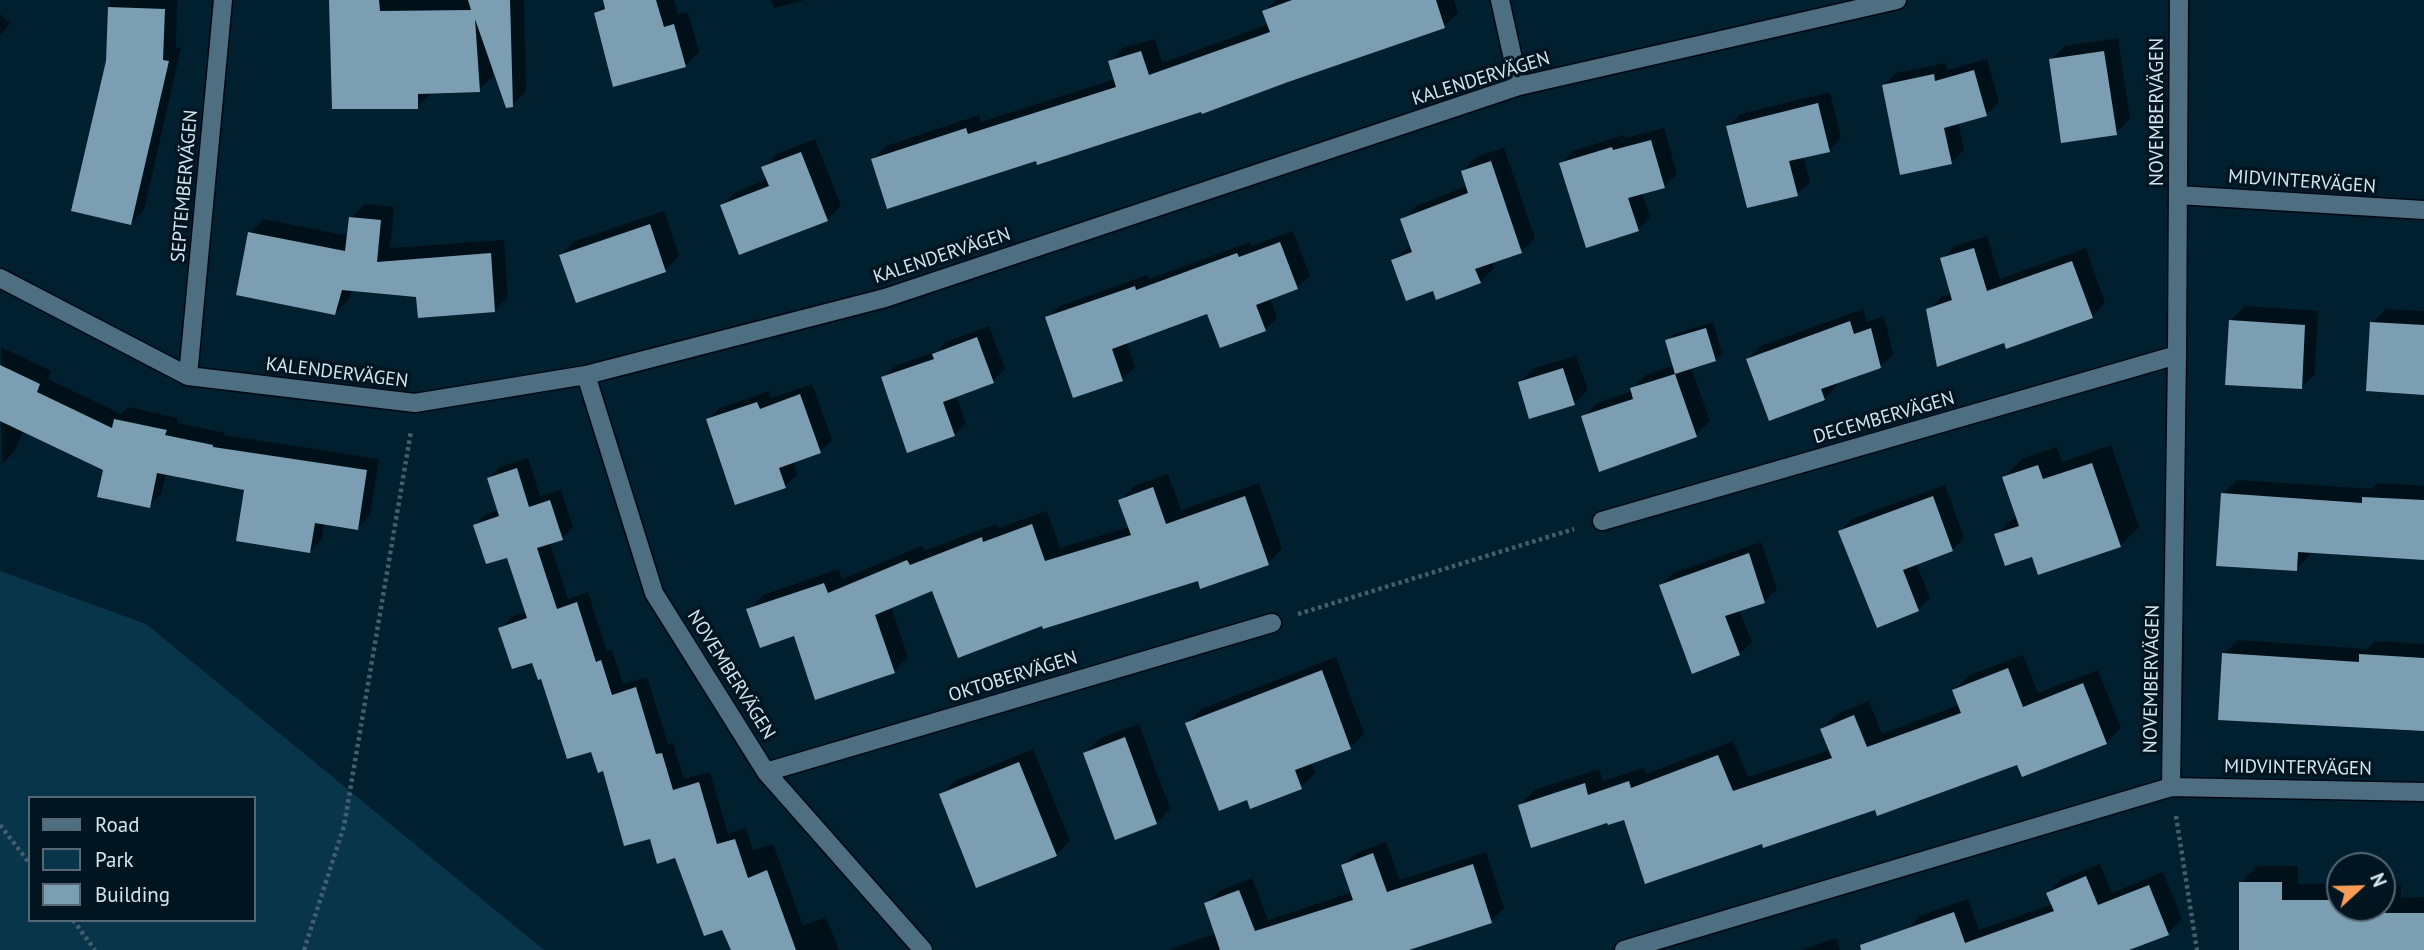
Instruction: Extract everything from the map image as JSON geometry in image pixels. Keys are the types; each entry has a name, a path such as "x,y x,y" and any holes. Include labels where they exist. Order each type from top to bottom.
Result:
{"street":[{"name":"SEPTEMBERVÄGEN","path":"188,376 223,0"},
{"path":"1500,0 1519,86"},
{"name":"KALENDERVÄGEN","path":"0,278 188,376 415,403 586,375 885,298 1519,86 1897,0"},
{"name":"NOVEMBERVÄGEN","path":"2171,787 2179,0"},
{"name":"MIDVINTERVÄGEN","path":"2178,195 2424,210"},
{"name":"DECEMBERVÄGEN","path":"1602,521 2177,355"},
{"name":"NOVEMBERVÄGEN","path":"586,375 654,593 766,772 923,950"},
{"name":"OKTOBERVÄGEN","path":"766,772 1272,623"},
{"path":"1623,950 2171,787"},
{"name":"MIDVINTERVÄGEN","path":"2171,787 2424,792"}],"path":[{"path":"304,950 344,826 415,403"},
{"path":"1272,623 1602,521"},
{"path":"2171,787 2197,950"},
{"path":"0,825 28,861"},
{"path":"75,922 96,950"}],"green space":[{"path":"0,571 146,624 544,950 0,950"}],"building":[{"path":"329,0 379,0 380,11 471,10 468,0 510,0 513,107 506,108 475,19 480,92 418,94 418,109 332,109"},
{"path":"603,0 656,0 664,27 674,24 686,67 613,87 594,13 605,9"},
{"path":"1292,0 1436,0 1445,28 1202,114 1201,112 1037,165 1036,161 887,209 871,159 966,128 968,134 1116,87 1108,61 1141,51 1149,75 1270,32 1262,11"},
{"path":"108,7 165,9 163,60 169,61 131,225 71,211 106,61"},
{"path":"2104,51 2117,135 2061,143 2049,59"},
{"path":"1974,70 1987,116 1944,128 1952,164 1900,175 1882,85 1934,74 1935,81"},
{"path":"1818,103 1830,152 1789,161 1798,196 1747,208 1726,126"},
{"path":"1651,140 1665,188 1628,198 1639,231 1586,248 1559,163 1612,147 1613,150"},
{"path":"801,152 828,221 739,255 720,205 769,186 761,167"},
{"path":"1491,161 1522,253 1475,269 1481,283 1436,300 1433,291 1406,301 1391,260 1412,252 1400,219 1468,193 1461,171"},
{"path":"349,217 381,220 377,262 491,253 495,312 418,318 416,297 342,290 335,315 236,295 248,232 345,251"},
{"path":"650,224 666,272 576,303 559,255"},
{"path":"1280,242 1298,289 1256,305 1266,331 1220,348 1207,314 1112,349 1123,381 1073,398 1045,317 1135,286 1136,290 1237,253 1239,257"},
{"path":"1974,248 1987,291 2072,261 2093,318 2006,349 2004,343 1937,367 1926,309 1952,300 1940,258"},
{"path":"2229,320 2305,325 2302,389 2225,385"},
{"path":"1850,321 1854,334 1871,328 1881,368 1821,389 1825,400 1769,421 1746,359"},
{"path":"2370,322 2424,325 2424,395 2366,391"},
{"path":"1706,328 1716,361 1675,374 1665,340"},
{"path":"977,337 994,383 943,402 955,436 907,453 881,377 934,359 932,354"},
{"path":"0,365 40,384 37,392 112,428 114,419 167,430 165,435 213,447 367,470 358,530 315,523 310,553 236,541 244,490 157,473 150,508 97,497 103,470 0,421"},
{"path":"1563,368 1575,405 1529,419 1518,382"},
{"path":"1675,374 1697,437 1599,472 1581,416 1633,399 1630,388"},
{"path":"800,394 821,453 779,468 786,488 735,505 706,419 757,402 760,409"},
{"path":"2092,463 2121,547 2038,575 2032,557 2005,566 1994,534 2019,526 2002,477 2038,465 2043,479"},
{"path":"517,468 529,507 550,500 563,540 537,548 557,609 577,602 596,662 601,660 612,695 636,687 656,754 662,753 673,790 699,782 717,844 735,839 748,878 767,870 796,950 731,950 722,930 704,936 675,858 657,864 650,839 624,846 603,771 598,773 591,752 567,759 541,679 538,680 532,663 512,669 498,628 527,618 507,558 486,564 473,525 499,516 487,478"},
{"path":"1153,487 1166,524 1245,496 1269,565 1200,589 1198,581 1043,629 1042,626 958,658 932,591 875,615 895,673 815,700 794,636 760,648 746,609 824,583 828,593 907,560 910,565 982,537 983,542 1032,524 1045,561 1131,535 1118,500"},
{"path":"2221,493 2362,503 2362,497 2424,500 2424,560 2298,552 2297,571 2216,566"},
{"path":"1933,496 1953,551 1903,570 1919,611 1877,628 1838,531"},
{"path":"1749,553 1765,603 1725,616 1740,655 1692,674 1659,585"},
{"path":"2222,653 2359,662 2359,654 2424,658 2424,731 2218,720"},
{"path":"2008,668 2023,707 2083,683 2107,744 2022,777 2017,765 1877,816 1875,810 1763,848 1762,844 1645,884 1624,820 1531,848 1518,805 1585,783 1588,795 1629,781 1631,788 1718,755 1733,791 1832,758 1820,729 1854,715 1867,747 1961,713 1952,690"},
{"path":"1322,670 1351,749 1295,770 1302,789 1250,809 1247,800 1219,811 1185,723"},
{"path":"1125,737 1157,824 1115,840 1083,753"},
{"path":"1019,762 1057,856 976,888 939,794"},
{"path":"1373,853 1387,892 1473,864 1492,923 1409,950 1220,950 1204,903 1239,890 1255,931 1353,900 1341,865"},
{"path":"2086,876 2098,905 2149,885 2169,935 2129,950 1861,950 1860,945 1954,912 1965,943 2054,911 2046,893"},
{"path":"2239,882 2282,882 2282,900 2326,900 2326,922 2396,922 2396,913 2424,913 2424,950 2239,950"}]}
